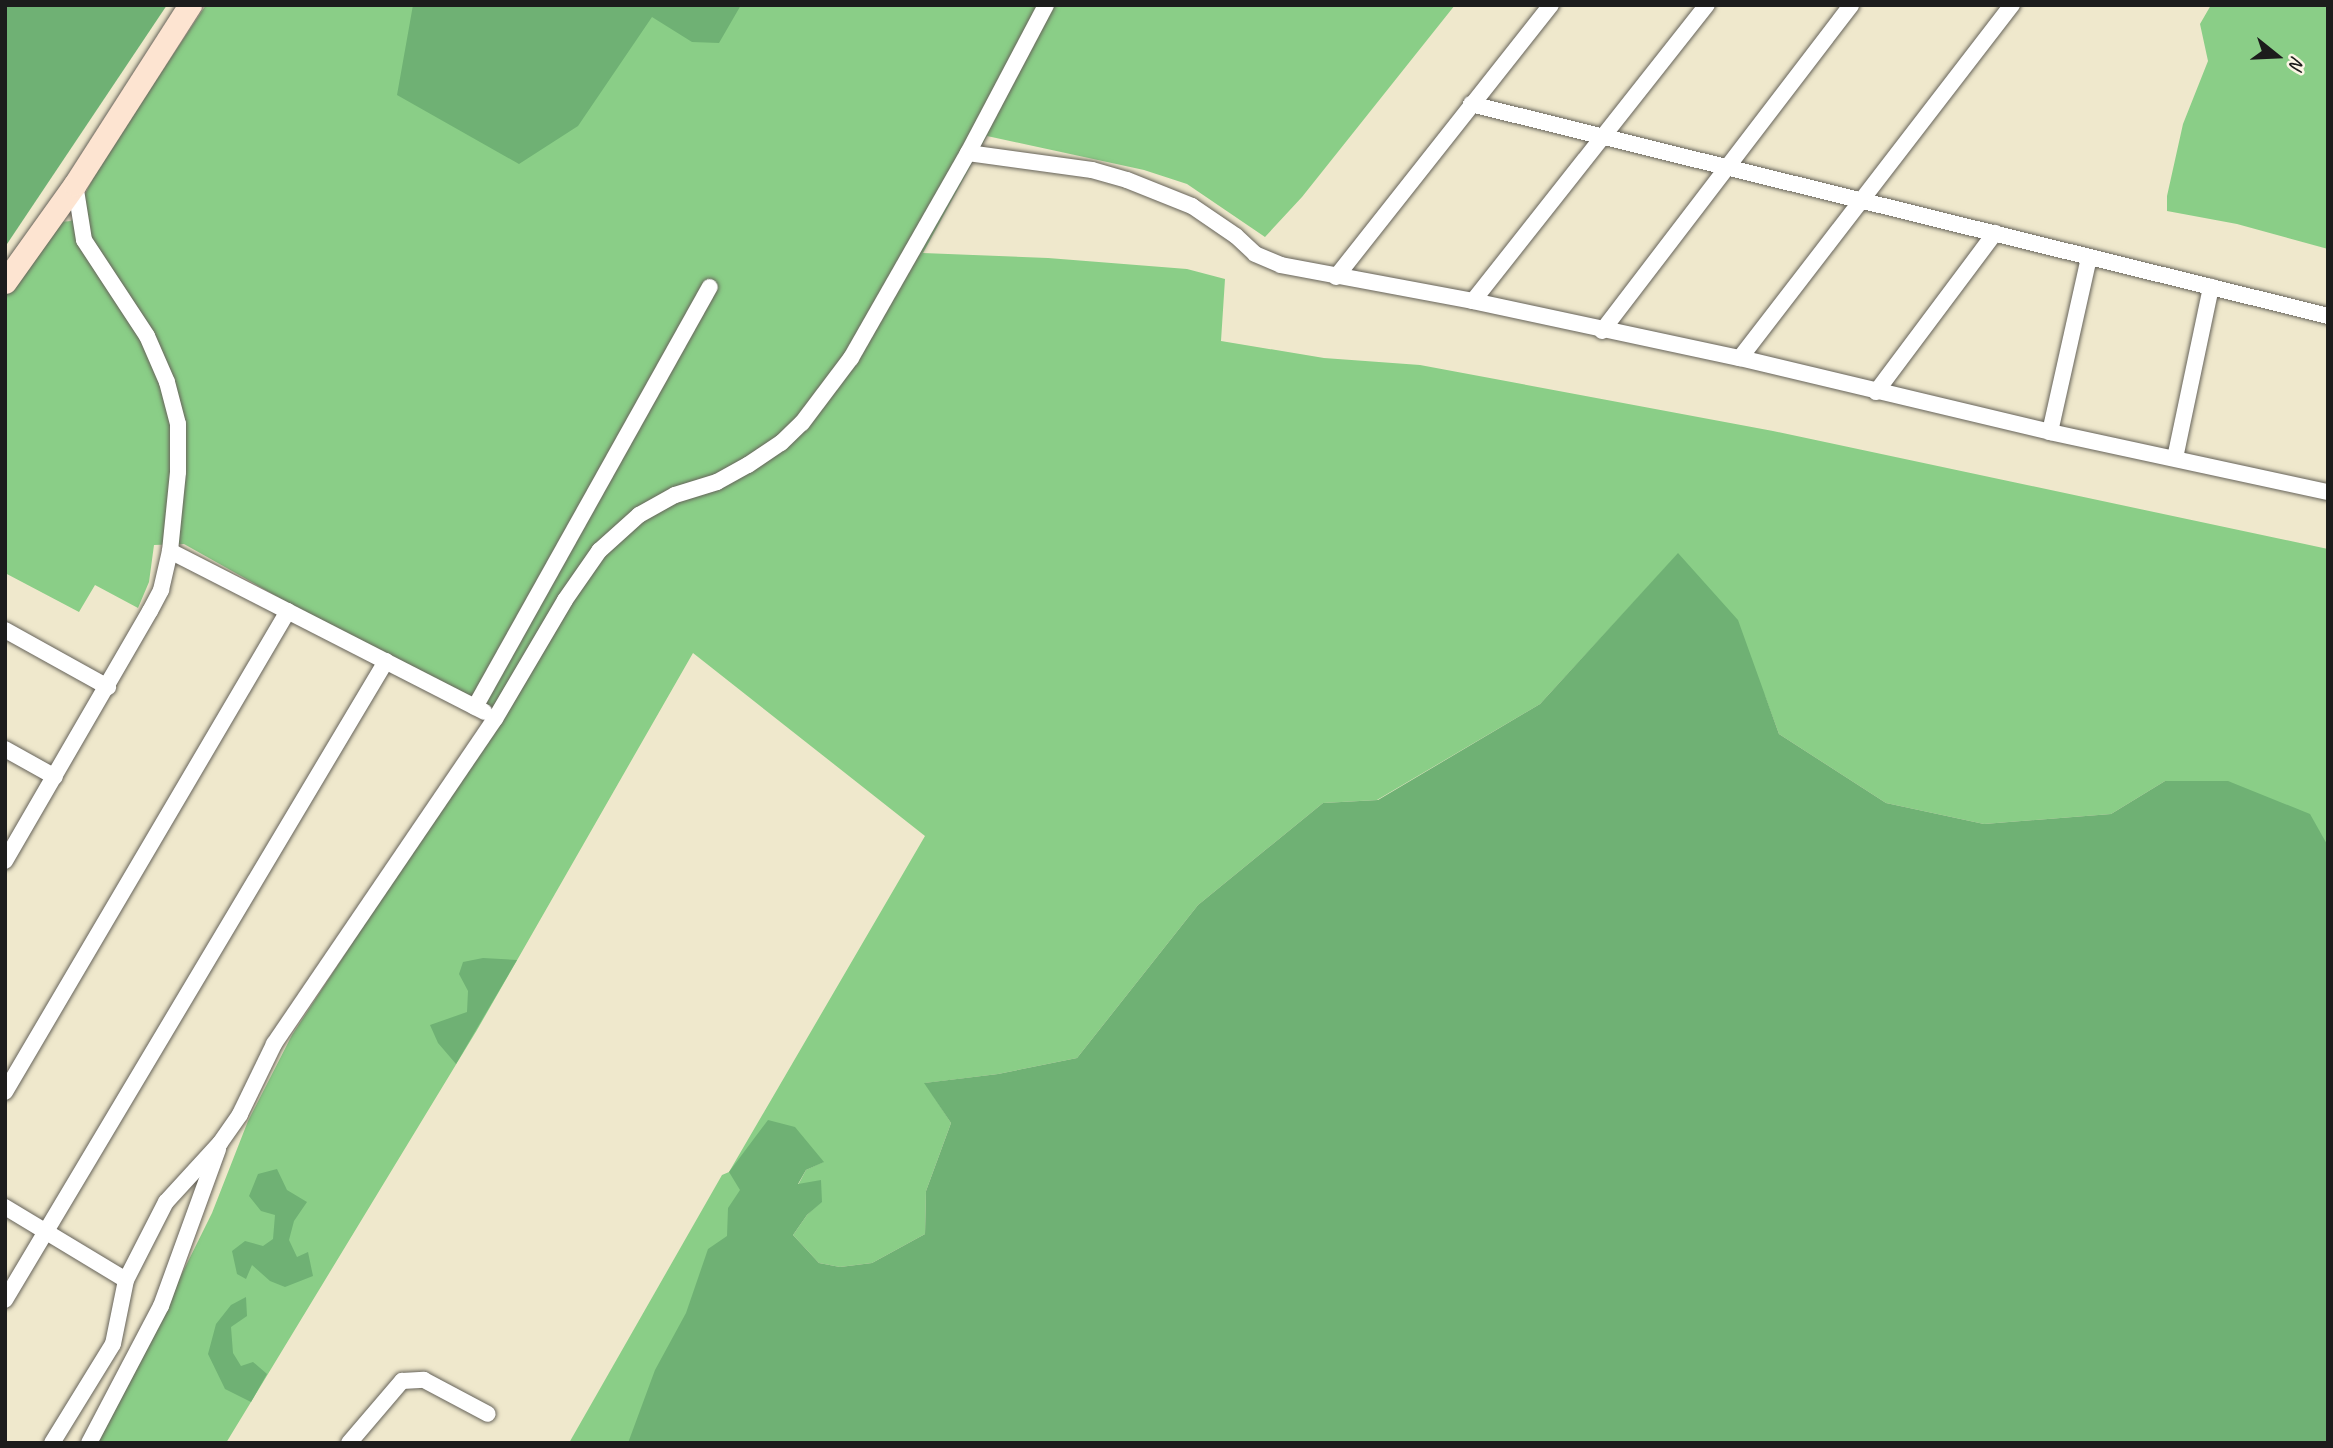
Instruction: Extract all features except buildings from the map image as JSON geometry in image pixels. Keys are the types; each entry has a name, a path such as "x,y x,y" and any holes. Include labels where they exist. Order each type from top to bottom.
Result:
{"street":[{"path":"5,282 75,184 190,5"},
{"path":"52,1443 113,1344 126,1280 166,1202 220,1143 240,1114 274,1044 495,719 565,600 599,551 639,514 675,495 717,482 748,466 781,443 802,423 851,358 968,153 1046,5"},
{"path":"1336,276 1551,5"},
{"path":"1474,302 1706,5"},
{"path":"1602,331 1851,5"},
{"path":"1740,358 2012,5"},
{"path":"1471,104 2328,316"},
{"path":"968,153 1092,170 1127,180 1192,206 1236,236 1255,254 1281,265 1740,358 1876,393 2328,492"},
{"path":"5,861 108,687 161,590 170,551 178,472 178,424 167,382 147,336 85,240 75,184"},
{"path":"1876,393 1995,233"},
{"path":"2050,432 2090,257"},
{"path":"475,707 709,287"},
{"path":"2175,458 2211,287"},
{"path":"170,551 495,719"},
{"path":"5,1092 288,611"},
{"path":"5,630 108,687"},
{"path":"5,1300 386,662"},
{"path":"5,749 55,777"},
{"path":"89,1443 161,1306 220,1143"},
{"path":"5,1207 126,1280"},
{"path":"349,1443 402,1381 424,1380 488,1414"}],"green space":[{"path":"5,5 167,5 5,247"},
{"path":"206,5 1455,5 1302,197 1265,237 1187,184 1144,170 987,136 923,253 1048,258 1187,269 1225,279 1221,341 1324,358 1420,365 1773,431 2328,549 2328,850 2165,781 2111,814 1984,824 1886,803 1779,734 1765,696 1678,554 1540,704 1377,800 1323,803 1198,905 1077,1058 998,1074 925,1083 951,1123 926,1191 925,1234 872,1263 840,1267 819,1263 793,1235 807,1215 822,1201 798,1185 806,1170 823,1162 746,1172 736,1214 651,1443 569,1443 722,1175 729,1172 925,836 693,653 477,1030 226,1443 98,1443 212,1213 248,1121 292,1035 498,721 184,544 154,545 149,582 138,608 95,585 79,612 5,573 5,296 60,222 71,221 100,165"},
{"path":"413,5 741,5 719,43 692,42 652,17 578,126 519,164 397,95"},
{"path":"2211,5 2328,5 2328,249 2237,224 2167,211 2167,196 2183,124 2208,61 2200,24"},
{"path":"1678,553 1738,620 1779,734 1886,803 1984,824 2111,814 2165,781 2228,781 2310,814 2328,846 2328,1443 628,1443 655,1370 686,1313 708,1249 727,1236 728,1208 740,1190 729,1172 768,1120 795,1127 824,1162 806,1170 798,1184 821,1180 822,1202 807,1215 793,1235 819,1263 840,1267 872,1263 925,1234 926,1191 951,1123 924,1083 998,1074 1077,1058 1198,905 1323,803 1378,800 1540,704"},
{"path":"483,958 517,960 456,1064 438,1043 430,1025 467,1012 468,991 459,974 463,962"},
{"path":"277,1169 287,1190 307,1202 294,1221 289,1240 297,1257 308,1252 313,1276 285,1287 270,1281 252,1265 246,1279 237,1274 232,1251 245,1241 263,1246 273,1239 275,1215 261,1211 249,1196 258,1174"},
{"path":"246,1297 247,1316 231,1327 233,1353 241,1366 253,1362 267,1374 251,1402 225,1389 208,1354 216,1324 231,1305"}]}
